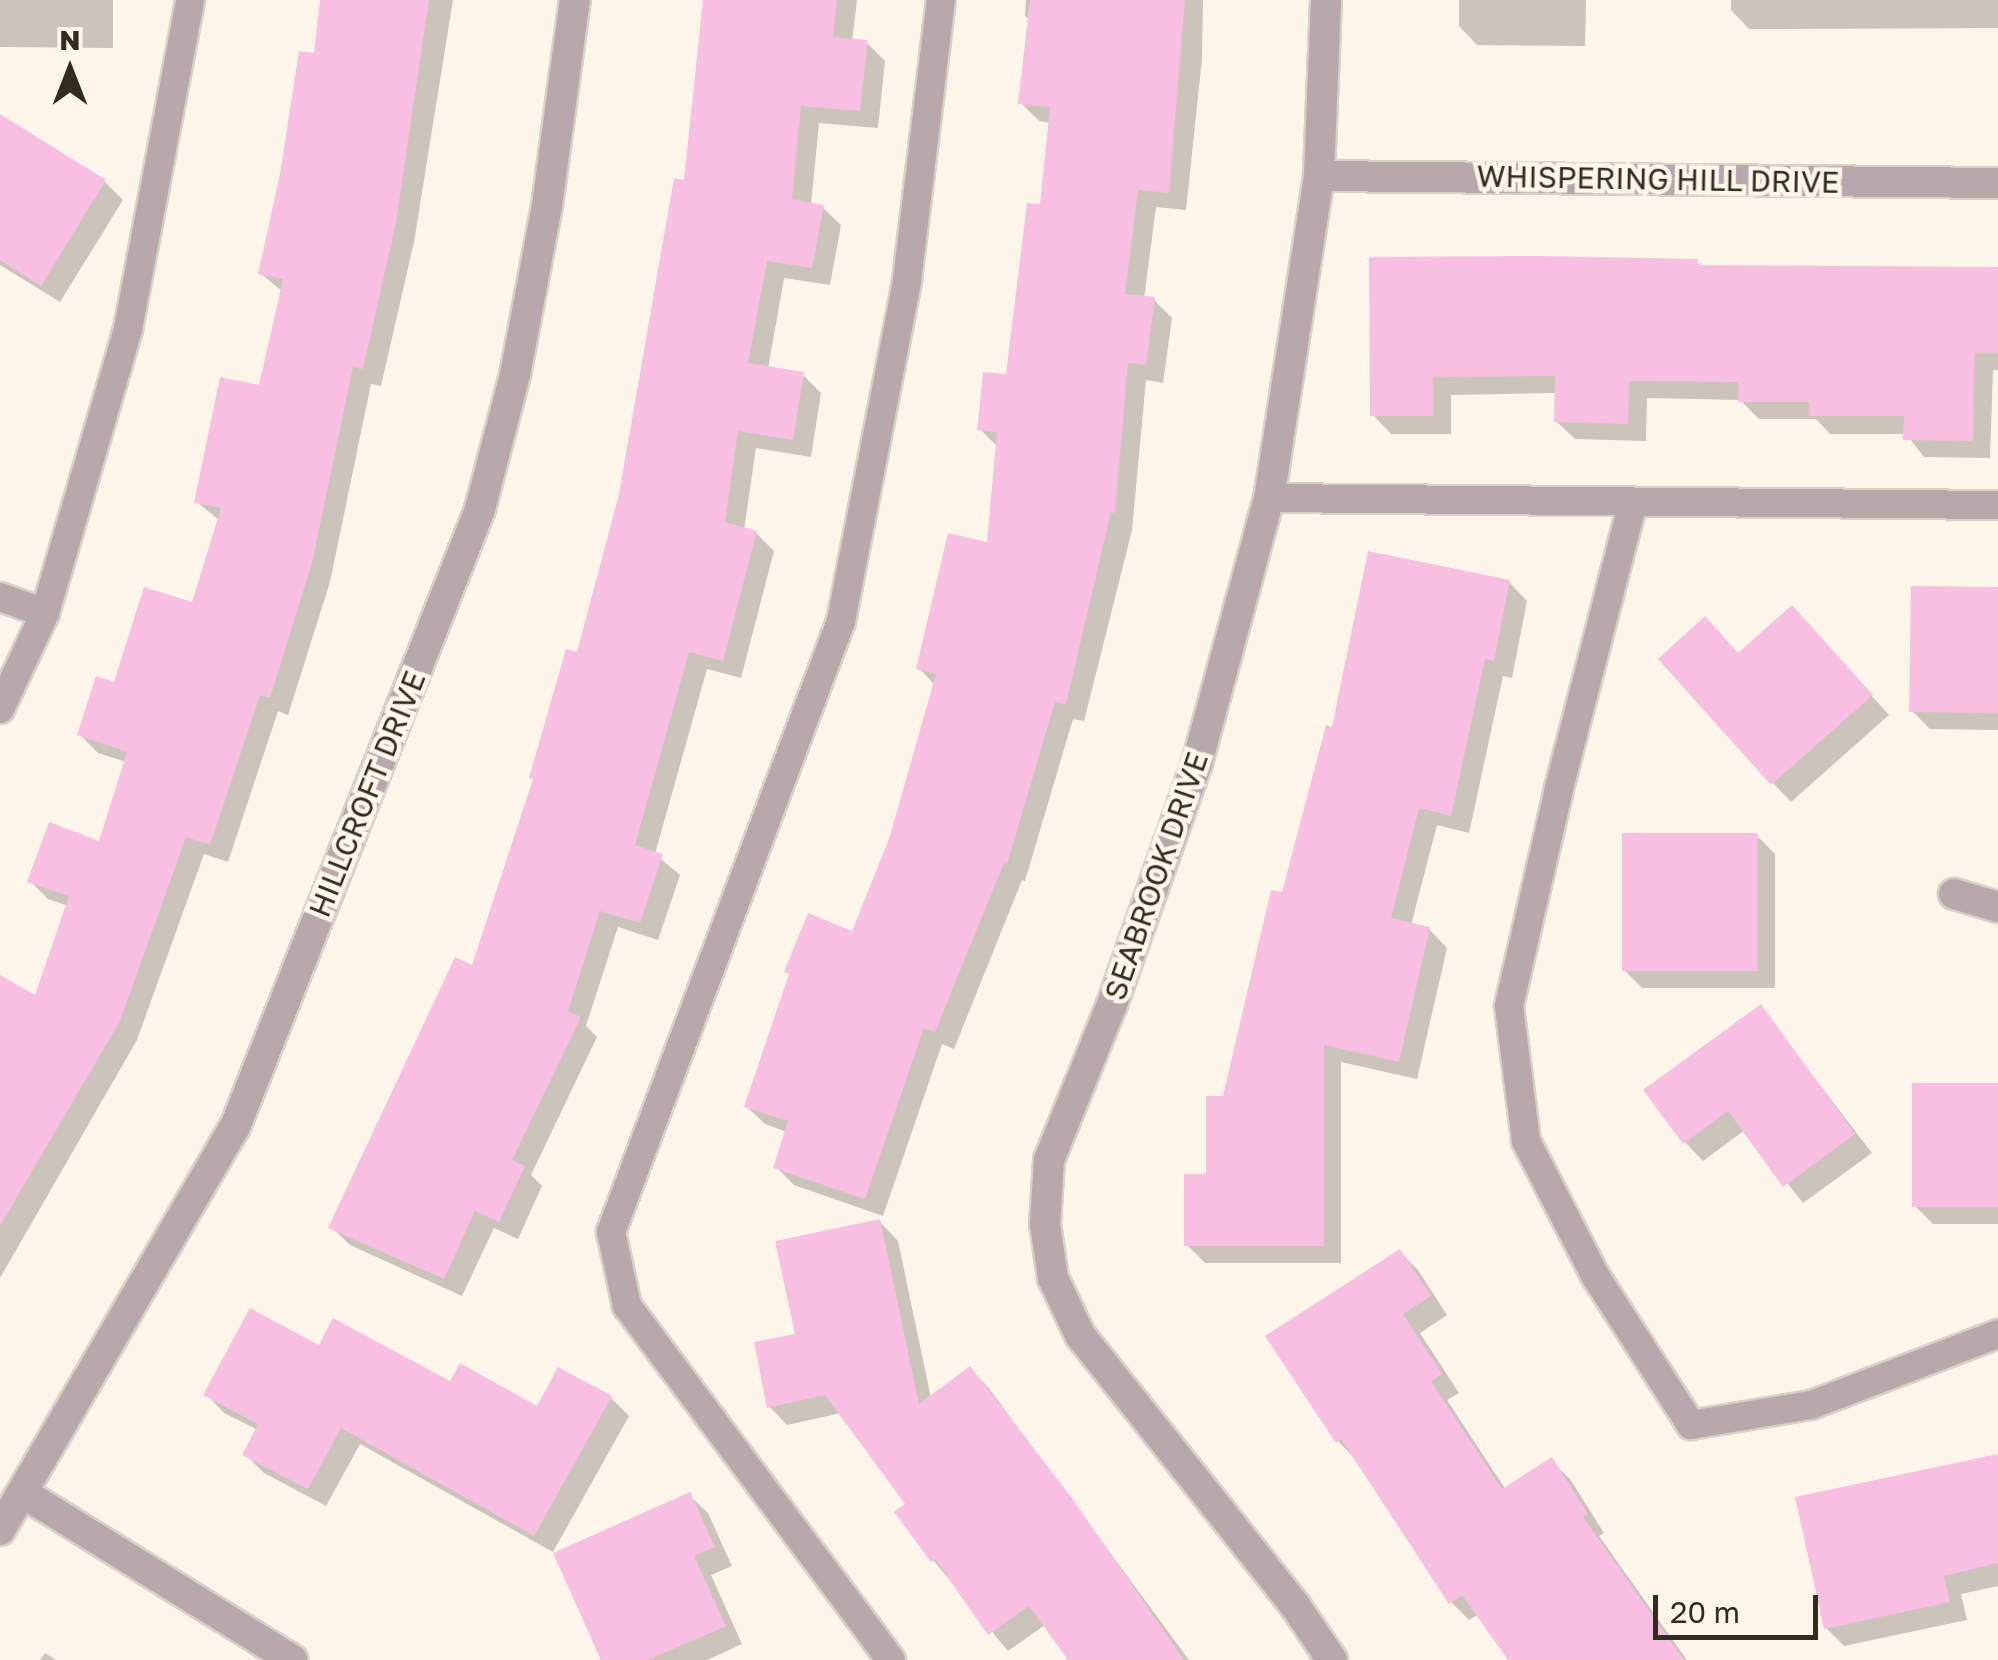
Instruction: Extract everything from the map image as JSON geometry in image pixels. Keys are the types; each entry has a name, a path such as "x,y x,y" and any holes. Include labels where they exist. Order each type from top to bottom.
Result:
{"street":[{"name":"HILLCROFT DRIVE","path":"0,1530 236,1127 480,509 515,376 547,206 575,0"},
{"name":"SEABROOK DRIVE","path":"1326,0 1319,176 1270,498 1197,764 1112,1004 1049,1160 1045,1224 1054,1278 1080,1335 1332,1660"},
{"name":"WHISPERING HILL DRIVE","path":"1319,176 1998,182"},
{"path":"1954,894 1998,907"},
{"path":"23,1493 292,1660"}],"lane":[{"path":"0,709 46,612 128,329 190,0"},
{"path":"892,1660 627,1306 610,1232 841,621 907,280 941,0"},
{"path":"1270,498 1998,505"},
{"path":"1633,502 1558,789 1509,1006 1526,1141 1596,1277 1691,1425 1811,1405 1998,1334"},
{"path":"0,597 46,612"}],"building":[{"path":"320,0 429,0 396,222 363,369 353,367 312,563 270,698 260,695 210,845 186,837 120,1021 0,1226 0,975 35,995 69,896 27,882 49,822 99,841 127,752 77,735 96,676 114,682 144,587 192,602 221,508 194,503 220,377 259,385 283,279 258,274 280,174 299,51 314,53"},
{"path":"703,0 837,0 833,37 868,40 860,111 801,106 792,199 824,205 812,268 767,261 748,363 804,372 793,440 738,431 725,522 757,531 723,661 689,652 635,845 663,854 640,923 600,911 568,1011 581,1017 512,1160 525,1166 499,1222 475,1211 444,1279 328,1228 455,957 472,965 533,779 529,778 566,649 577,652 619,494 674,178 684,180"},
{"path":"1030,0 1185,0 1169,193 1138,190 1125,294 1155,297 1146,365 1128,363 1115,513 1111,512 1066,704 1055,702 1007,864 1004,863 935,1032 924,1028 865,1199 773,1168 788,1121 744,1107 789,974 784,972 808,913 852,931 889,839 936,674 916,669 948,533 987,542 997,432 977,430 983,372 1006,374 1027,203 1040,204 1050,107 1018,104"},
{"path":"0,114 106,180 41,286 0,260"},
{"path":"1369,257 1698,259 1698,265 1998,267 1998,353 1975,353 1973,441 1903,440 1904,416 1809,416 1809,402 1738,402 1738,382 1629,381 1628,424 1554,422 1555,376 1433,377 1433,416 1370,416"},
{"path":"1368,551 1510,580 1494,661 1485,659 1451,816 1419,808 1391,918 1430,927 1399,1062 1324,1045 1324,1246 1184,1246 1184,1174 1206,1174 1206,1096 1223,1096 1271,890 1282,892 1326,725 1332,727"},
{"path":"1911,586 1998,587 1998,713 1909,712"},
{"path":"1792,605 1873,695 1771,785 1658,659 1705,616 1738,653"},
{"path":"1622,833 1758,833 1758,971 1622,971"},
{"path":"1761,1004 1855,1134 1783,1187 1728,1111 1683,1144 1643,1090"},
{"path":"1912,1083 1998,1083 1998,1207 1912,1207"},
{"path":"880,1219 919,1404 970,1366 1072,1498 1184,1660 1068,1660 1029,1606 988,1635 935,1559 931,1562 894,1512 905,1504 825,1395 767,1408 754,1342 795,1334 775,1241"},
{"path":"1400,1249 1431,1296 1403,1314 1442,1374 1431,1381 1502,1489 1552,1457 1588,1514 1583,1517 1684,1660 1508,1660 1462,1595 1449,1604 1341,1439 1336,1443 1265,1336"},
{"path":"250,1308 319,1345 333,1318 450,1381 460,1363 537,1406 558,1367 612,1396 534,1536 341,1428 308,1489 242,1455 258,1424 203,1395"},
{"path":"1998,1454 1998,1563 1944,1576 1950,1602 1824,1629 1795,1497"},
{"path":"690,1492 715,1547 694,1556 726,1626 648,1660 601,1660 553,1553"}]}
